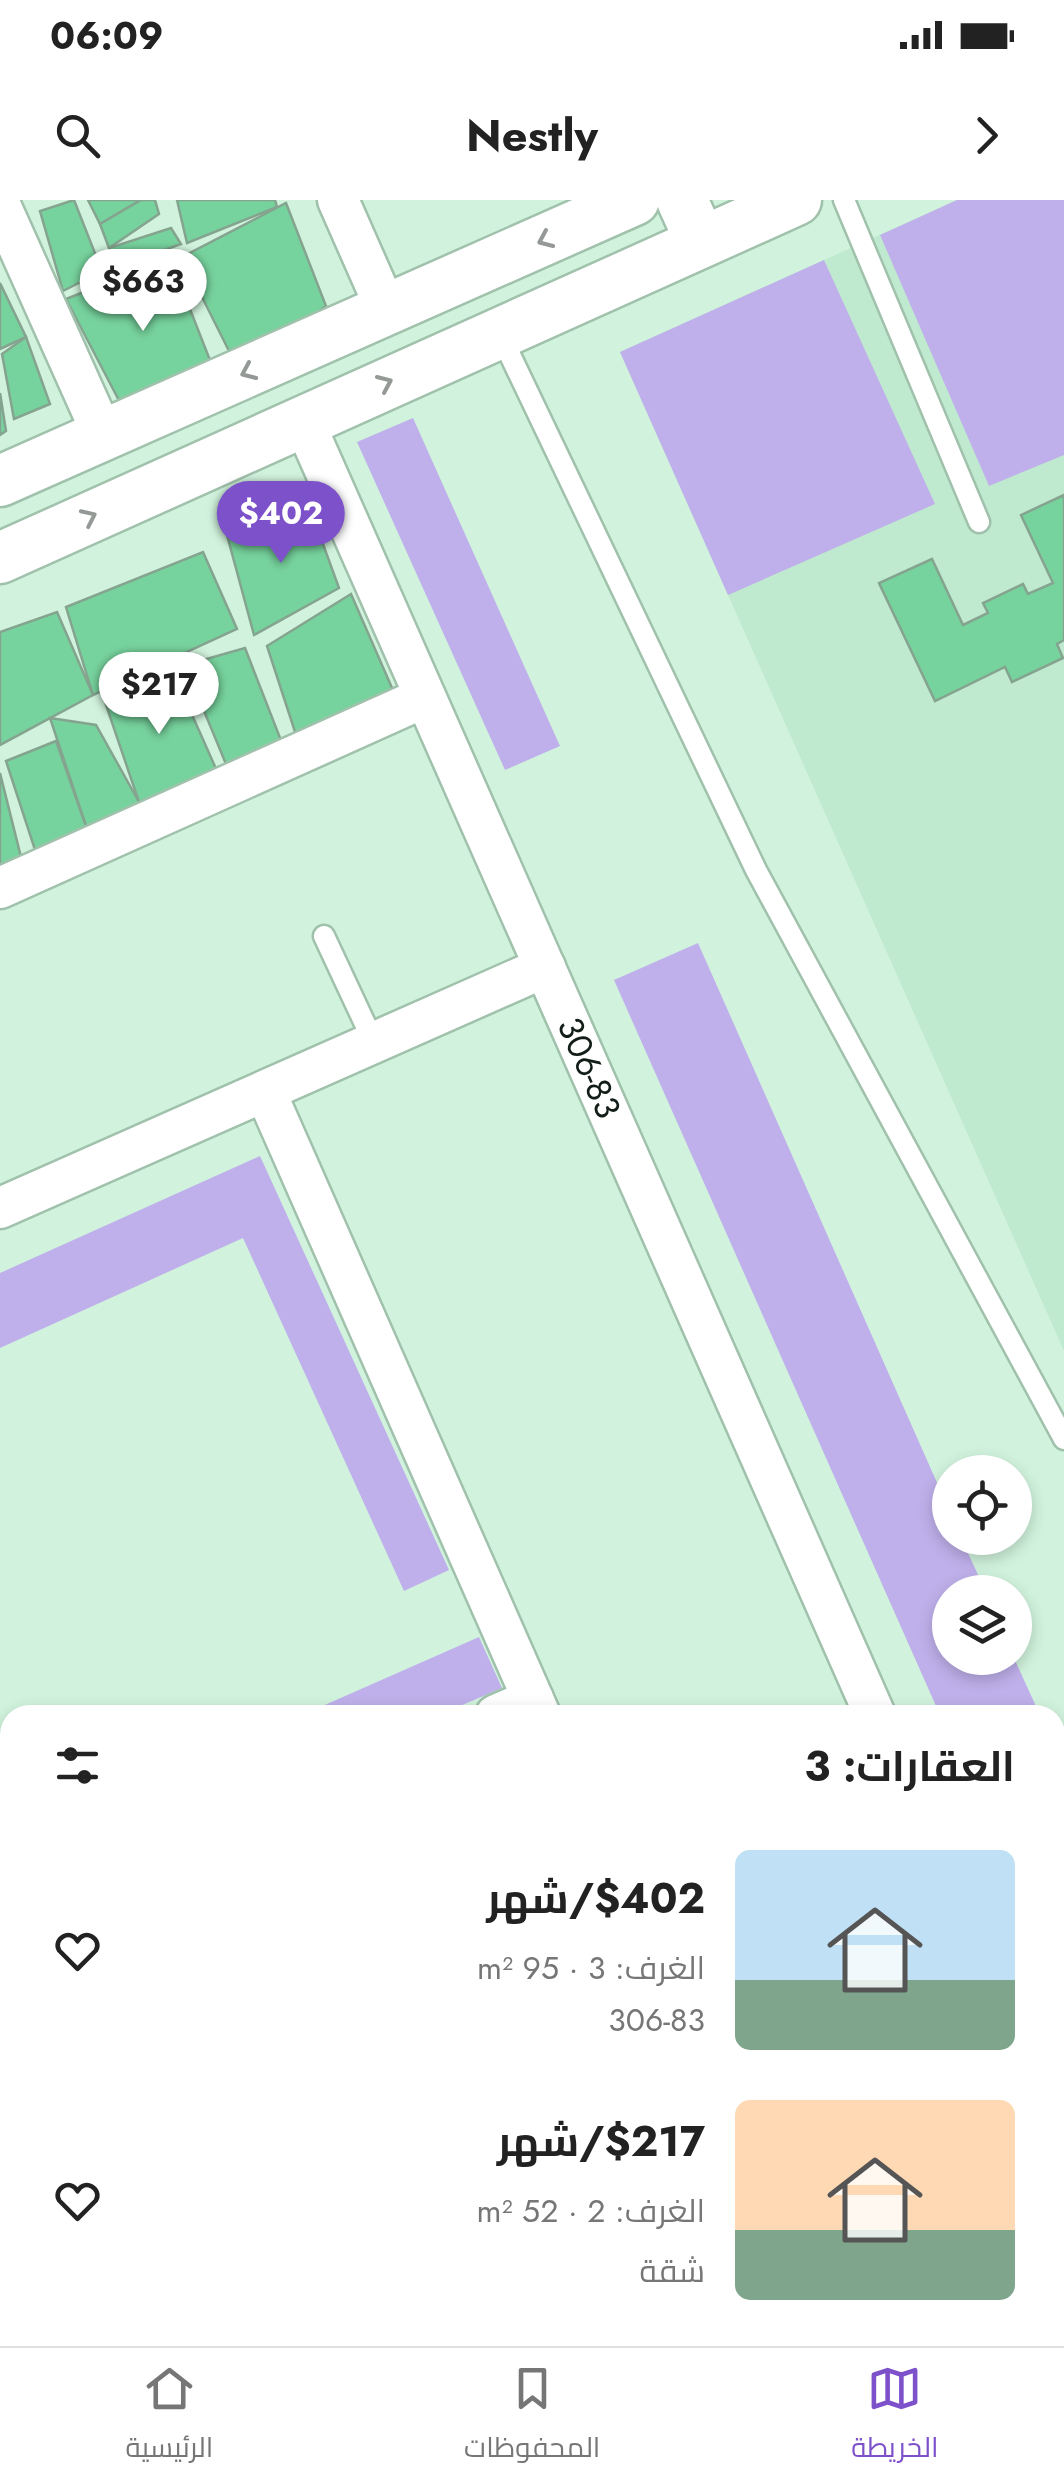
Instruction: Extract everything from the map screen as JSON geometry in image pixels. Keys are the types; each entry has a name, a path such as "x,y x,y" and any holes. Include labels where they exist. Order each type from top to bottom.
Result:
{"street":[{"path":"338,200 388,311"},
{"path":"0,481 634,200"},
{"path":"0,558 499,333 691,221 796,200"},
{"path":"0,205 103,435"},
{"name":"306-83","path":"302,420 872,1705"},
{"path":"0,888 425,696"},
{"path":"0,1208 545,968"},
{"path":"265,1092 535,1705"}],"lane":[{"path":"844,200 979,522"},
{"path":"499,333 756,870 1064,1440"},
{"path":"324,936 374,1044"}],"shaded area":[{"path":"957,200 1064,200 1064,1351 620,352"},
{"path":"957,200 1064,200 1064,455 989,486 880,235"},
{"path":"824,260 935,504 728,595 620,352"},
{"path":"413,418 560,746 505,770 357,442"},
{"path":"698,943 932,1471 932,1555 969,1555 978,1575 932,1575 932,1675 1022,1675 1035,1705 936,1705 614,980"},
{"path":"260,1156 449,1570 404,1591 243,1238 0,1348 0,1273"},
{"path":"479,1637 502,1688 462,1705 325,1705"}],"building":[{"path":"74,200 102,271 63,291 40,211"},
{"path":"88,200 141,200 100,224"},
{"path":"141,200 155,200 159,214 109,248 100,224"},
{"path":"177,200 275,200 277,207 187,243"},
{"path":"286,203 326,306 238,369 182,257"},
{"path":"171,228 181,244 114,268 109,248"},
{"path":"170,258 215,373 125,412 66,299"},
{"path":"0,283 26,337 0,349"},
{"path":"26,337 50,404 14,419 2,354"},
{"path":"0,393 6,431 0,435"},
{"path":"1064,495 1064,640 1057,644 1063,658 1012,682 1005,667 935,701 879,583 932,559 963,625 988,613 983,603 1023,584 1028,594 1053,583 1021,515"},
{"path":"308,503 339,588 254,635 227,535"},
{"path":"203,552 237,629 93,695 66,607"},
{"path":"351,594 396,697 298,741 267,646"},
{"path":"57,612 93,695 0,745 0,632"},
{"path":"245,648 282,743 226,764 185,665"},
{"path":"173,672 217,771 139,802 104,699"},
{"path":"50,718 96,725 139,802 88,832"},
{"path":"56,741 88,832 37,856 6,761"},
{"path":"0,773 23,865 0,875"}]}
